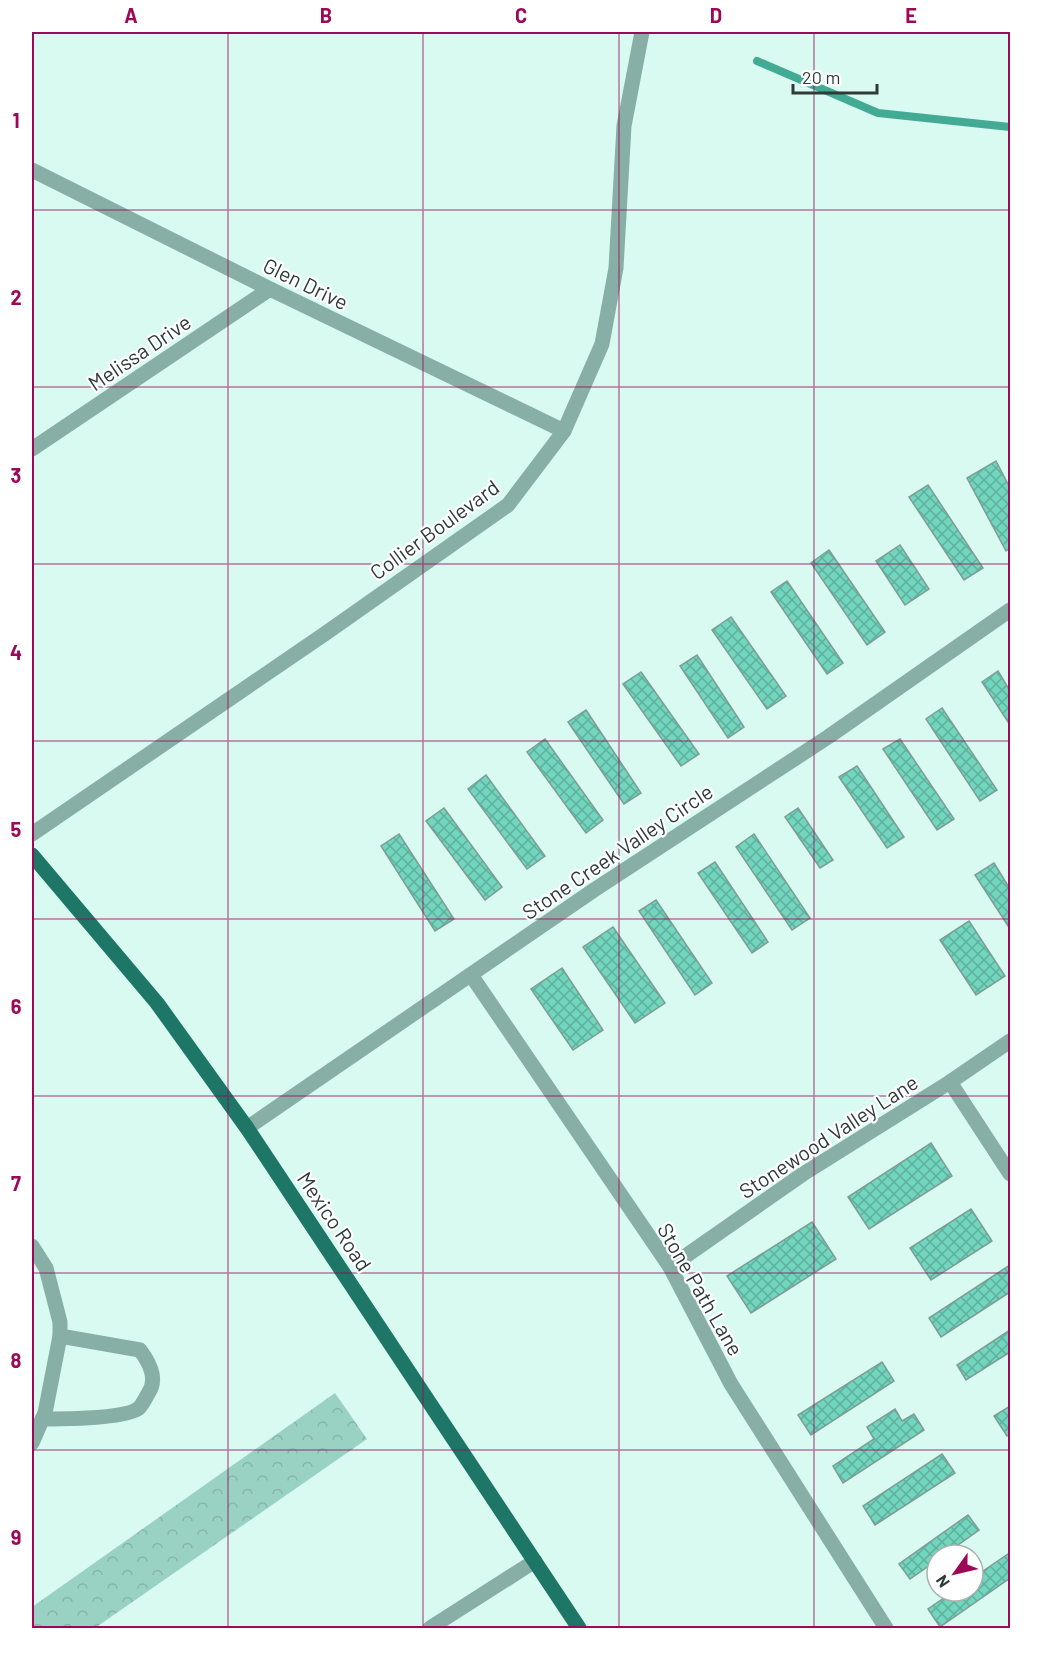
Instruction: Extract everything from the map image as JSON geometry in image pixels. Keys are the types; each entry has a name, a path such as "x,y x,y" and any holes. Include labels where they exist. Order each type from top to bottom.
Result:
{"main road":[{"name":"Mexico Road","path":"32,855 157,1003 248,1128 579,1629"}],"street":[{"name":"Collier Boulevard","path":"32,834 326,633 508,505 564,431 602,344 616,268 624,126 642,32"},
{"name":"Glen Drive","path":"32,170 270,289 564,431"},
{"name":"Melissa Drive","path":"32,450 270,289"},
{"name":"Stone Creek Valley Circle","path":"248,1128 594,890 828,737 1011,610"},
{"name":"Stone Path Lane","path":"471,975 670,1267 731,1384 886,1629"},
{"name":"Stonewood Valley Lane","path":"670,1267 803,1174 1011,1041"},
{"path":"950,1082 1011,1174"},
{"path":"32,1246 46,1268 60,1322 60,1336 42,1419 32,1443"},
{"path":"42,1419 124,1414 138,1409 153,1386 150,1363 140,1350 60,1336"},
{"path":"430,1629 535,1561"}],"green space":[{"path":"335,1393 367,1439 95,1628 32,1628 32,1607"}],"building":[{"path":"996,461 1010,488 1010,548 1006,551 967,478"},
{"path":"928,485 983,568 964,580 909,497"},
{"path":"900,545 929,589 905,605 876,561"},
{"path":"829,550 885,632 867,645 811,563"},
{"path":"787,581 843,663 827,674 771,592"},
{"path":"731,617 786,696 767,709 712,630"},
{"path":"697,655 744,727 728,738 680,666"},
{"path":"998,671 1010,691 1010,725 982,682"},
{"path":"641,672 699,754 681,766 623,684"},
{"path":"942,708 997,790 980,801 926,719"},
{"path":"586,710 641,793 624,804 568,722"},
{"path":"545,739 603,820 586,833 527,752"},
{"path":"900,739 954,819 937,830 883,749"},
{"path":"857,766 904,837 887,848 839,777"},
{"path":"486,775 545,856 527,869 468,789"},
{"path":"444,808 502,887 485,900 426,821"},
{"path":"798,808 833,860 820,868 785,817"},
{"path":"399,834 454,919 435,931 381,846"},
{"path":"754,834 810,918 792,930 736,847"},
{"path":"715,862 768,942 752,953 698,873"},
{"path":"994,863 1010,889 1010,929 975,875"},
{"path":"656,900 712,983 695,995 639,911"},
{"path":"969,921 1005,976 976,995 940,940"},
{"path":"613,927 665,1003 635,1023 583,947"},
{"path":"562,968 603,1030 573,1050 531,989"},
{"path":"931,1143 952,1176 869,1229 848,1197"},
{"path":"971,1209 992,1241 931,1280 910,1248"},
{"path":"812,1222 836,1259 751,1313 727,1276"},
{"path":"1010,1265 1010,1292 941,1337 929,1318"},
{"path":"1010,1330 1010,1352 966,1380 957,1365"},
{"path":"882,1362 894,1381 811,1435 798,1415"},
{"path":"1010,1406 1010,1434 1007,1436 994,1416"},
{"path":"895,1409 902,1421 914,1414 924,1430 843,1483 833,1466 874,1439 867,1427"},
{"path":"942,1454 955,1473 875,1525 863,1506"},
{"path":"968,1515 979,1530 961,1543 929,1543"},
{"path":"925,1546 925,1568 910,1579 899,1564"},
{"path":"1008,1554 1010,1557 1010,1578 985,1596 985,1570"},
{"path":"937,1603 974,1603 940,1627 928,1609"}],"waterway":[{"path":"757,61 878,113 1010,127"}]}
